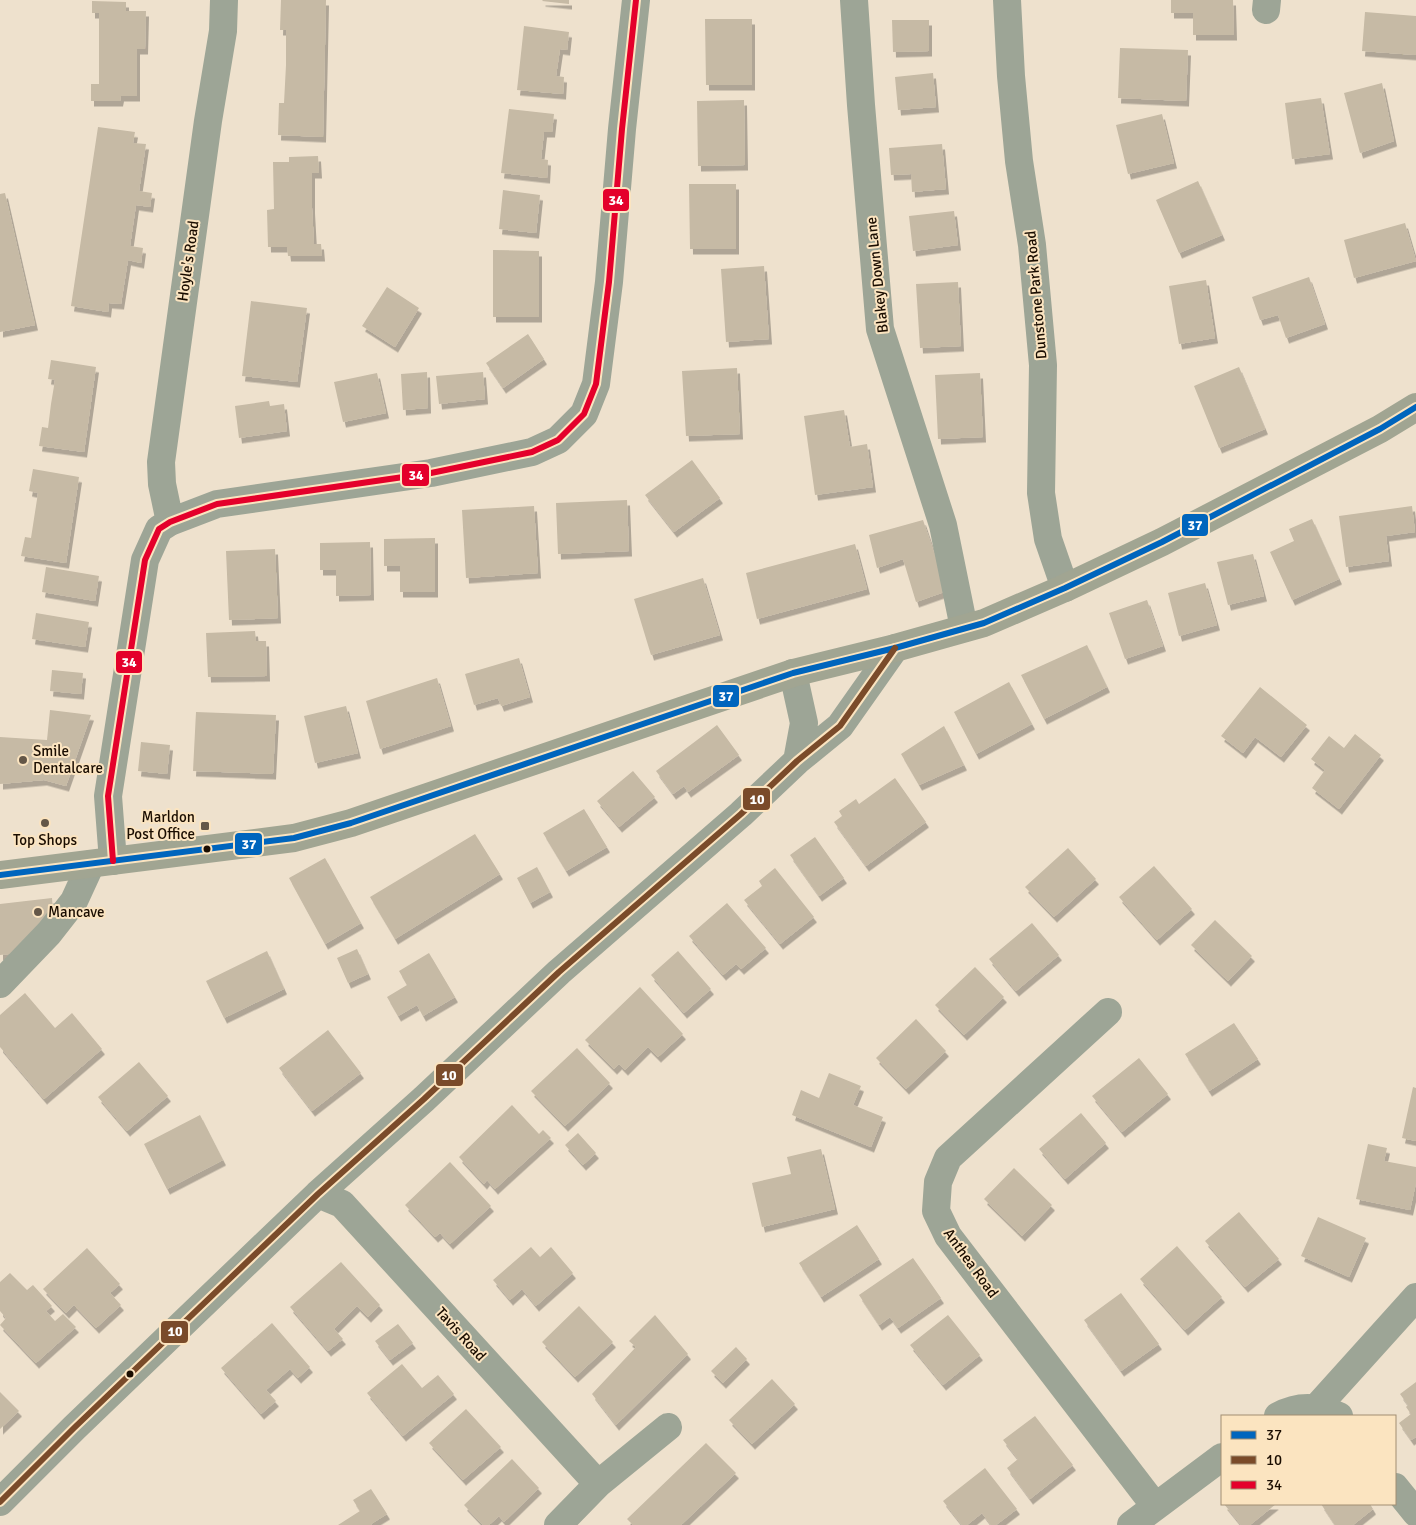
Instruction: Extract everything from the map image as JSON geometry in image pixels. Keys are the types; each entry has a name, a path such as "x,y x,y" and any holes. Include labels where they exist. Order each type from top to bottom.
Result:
{"main road":[{"path":"0,875 294,838 351,823 793,673 895,648 993,619 1065,588 1170,538 1380,429 1416,407"}],"street":[{"name":"Hoyle's Road","path":"170,522 162,484 161,462 208,121 223,31 224,0"},
{"path":"0,984 49,933 102,862 108,796 145,560 159,529 170,522 217,504 431,472 532,452 558,440 584,414 596,384 609,282 622,129 636,0"},
{"name":"Blakey Down Lane","path":"854,0 860,95 880,329 943,525 964,628"},
{"name":"Dunstone Park Road","path":"1007,0 1011,76 1019,161 1032,245 1043,365 1041,493 1048,539 1065,588"},
{"path":"0,1502 88,1414 318,1194 424,1099 559,972 741,814 797,761 840,726 895,648"},
{"path":"793,673 804,723 797,761"},
{"name":"Anthea Road","path":"1108,1012 948,1158 938,1182 936,1211 948,1236 1156,1506"},
{"name":"Tavis Road","path":"318,1194 342,1204 598,1484"},
{"path":"1281,1415 1297,1409 1328,1412 1416,1297"},
{"path":"558,1525 598,1484 668,1427"},
{"path":"1131,1525 1221,1458"},
{"path":"1396,1487 1416,1513"}],"building":[{"path":"281,0 326,0 323,137 278,135 279,103 284,103 286,65 286,30 280,30"},
{"path":"569,0 569,4 542,1"},
{"path":"1171,0 1233,0 1234,35 1193,35 1193,13 1171,13"},
{"path":"92,1 126,2 126,11 146,11 145,49 137,49 137,96 121,96 120,101 91,101 91,84 99,84 99,13 92,13"},
{"path":"1365,12 1416,16 1416,55 1362,51"},
{"path":"705,19 752,19 752,85 706,85"},
{"path":"892,20 929,20 929,51 893,52"},
{"path":"524,26 569,32 567,50 560,49 556,76 564,77 563,94 517,90"},
{"path":"1120,48 1188,50 1186,101 1118,98"},
{"path":"933,73 936,107 898,110 895,77"},
{"path":"1382,83 1394,141 1360,153 1344,93"},
{"path":"1321,98 1330,154 1292,159 1285,103"},
{"path":"744,100 745,165 698,166 697,101"},
{"path":"509,109 554,114 552,132 544,132 541,159 548,160 547,178 501,173"},
{"path":"1162,114 1174,163 1128,174 1116,125"},
{"path":"98,127 135,132 133,143 146,144 139,191 152,193 150,207 136,205 130,246 143,248 141,263 128,260 121,304 109,303 108,312 71,306"},
{"path":"942,144 946,189 912,192 911,174 891,175 889,148"},
{"path":"318,156 319,173 312,173 312,208 314,244 321,244 322,256 288,256 287,247 268,247 267,210 274,209 273,162 289,162 289,157"},
{"path":"1198,181 1222,235 1179,253 1156,200"},
{"path":"689,184 736,184 736,249 690,249"},
{"path":"503,190 540,195 536,233 499,229"},
{"path":"5,193 35,325 0,332 0,194"},
{"path":"954,211 958,245 913,251 909,216"},
{"path":"1405,223 1416,261 1354,278 1344,240"},
{"path":"493,250 539,251 539,317 493,317"},
{"path":"764,266 769,339 726,342 721,269"},
{"path":"1309,277 1325,324 1286,338 1278,315 1260,320 1252,297"},
{"path":"1206,280 1215,338 1179,344 1169,286"},
{"path":"958,282 961,346 920,348 916,284"},
{"path":"387,287 419,308 395,347 362,326"},
{"path":"251,301 307,308 297,382 242,376"},
{"path":"528,334 544,359 503,388 486,363"},
{"path":"51,360 96,367 84,452 39,446 42,427 48,428 55,380 48,379"},
{"path":"1239,367 1265,429 1219,448 1194,386"},
{"path":"737,368 740,434 686,436 682,371"},
{"path":"427,372 428,408 403,410 401,374"},
{"path":"483,372 485,399 439,404 436,376"},
{"path":"377,373 386,413 343,422 334,382"},
{"path":"980,373 983,437 938,439 935,375"},
{"path":"269,401 270,406 284,404 287,431 239,438 235,406"},
{"path":"844,410 850,447 867,444 873,487 815,495 804,416"},
{"path":"692,460 720,498 674,532 645,495"},
{"path":"33,469 79,477 66,563 21,556 25,537 31,538 38,493 29,491"},
{"path":"627,500 629,551 558,554 556,503"},
{"path":"534,506 538,573 466,578 462,510"},
{"path":"1412,506 1415,532 1386,536 1389,561 1346,567 1339,516"},
{"path":"1312,519 1339,579 1292,600 1270,552 1294,541 1289,529"},
{"path":"923,520 947,591 916,602 903,559 877,568 869,535"},
{"path":"435,538 435,592 400,592 400,566 384,566 384,539"},
{"path":"370,542 371,595 336,596 336,570 320,570 320,543"},
{"path":"855,544 867,589 757,619 746,573"},
{"path":"275,549 278,618 229,620 226,551"},
{"path":"1253,554 1264,596 1228,605 1217,562"},
{"path":"46,567 99,576 95,601 42,592"},
{"path":"703,578 720,635 651,655 634,599"},
{"path":"1205,583 1217,625 1179,636 1168,593"},
{"path":"1147,600 1163,646 1125,659 1109,613"},
{"path":"36,613 89,622 85,647 32,639"},
{"path":"255,631 256,641 266,641 267,676 208,677 206,633"},
{"path":"1087,645 1107,687 1044,719 1021,675"},
{"path":"519,658 530,697 501,706 498,698 474,705 465,674"},
{"path":"52,670 83,673 81,694 50,691"},
{"path":"437,678 451,726 380,749 366,701"},
{"path":"1009,682 1032,724 976,754 954,712"},
{"path":"1260,687 1307,725 1281,757 1255,737 1243,753 1221,736"},
{"path":"346,706 358,753 315,763 304,716"},
{"path":"50,710 91,715 66,786 44,780 0,784 0,737 47,740"},
{"path":"196,712 276,715 273,774 193,771"},
{"path":"717,725 739,755 688,792 684,786 673,794 656,771"},
{"path":"944,726 964,765 919,785 901,754"},
{"path":"1355,734 1381,755 1339,809 1312,788 1325,770 1311,759 1329,736 1344,748"},
{"path":"141,742 170,745 167,774 138,771"},
{"path":"633,771 655,797 619,827 597,801"},
{"path":"895,778 926,822 866,866 834,822 842,816 839,811 856,799 859,804"},
{"path":"584,809 607,847 566,871 543,833"},
{"path":"475,834 500,874 395,939 370,897"},
{"path":"815,837 844,878 819,896 790,855"},
{"path":"1068,848 1096,879 1054,917 1025,887"},
{"path":"325,858 361,923 325,944 289,878"},
{"path":"1154,866 1192,909 1157,940 1119,897"},
{"path":"537,867 550,892 530,903 517,878"},
{"path":"775,868 814,917 780,944 744,900 762,886 759,881"},
{"path":"52,898 54,924 26,952 0,955 0,904"},
{"path":"727,903 766,948 741,969 736,964 723,975 689,936"},
{"path":"1215,920 1252,956 1228,981 1191,945"},
{"path":"1032,923 1059,955 1016,991 989,959"},
{"path":"357,949 368,974 348,983 337,958"},
{"path":"267,951 284,989 224,1018 206,981"},
{"path":"678,951 711,989 684,1013 651,975"},
{"path":"429,953 455,997 423,1016 417,1005 398,1016 387,997 407,985 399,971"},
{"path":"975,967 1004,997 964,1035 935,1005"},
{"path":"640,987 683,1034 658,1057 648,1047 625,1070 619,1064 614,1069 585,1040"},
{"path":"25,993 55,1028 72,1013 102,1049 44,1099 0,1047 0,1015"},
{"path":"916,1019 946,1051 906,1089 876,1058"},
{"path":"1234,1023 1258,1059 1209,1091 1185,1054"},
{"path":"328,1030 361,1073 312,1111 279,1068"},
{"path":"577,1048 610,1083 565,1126 531,1091"},
{"path":"1139,1058 1168,1094 1122,1132 1092,1096"},
{"path":"139,1062 168,1096 127,1131 98,1097"},
{"path":"829,1073 861,1086 853,1105 883,1117 871,1147 792,1115 801,1090 819,1098"},
{"path":"1413,1087 1416,1088 1416,1141 1402,1138"},
{"path":"512,1105 539,1134 543,1130 551,1138 495,1189 487,1180 484,1184 459,1157"},
{"path":"1081,1113 1106,1143 1065,1179 1039,1149"},
{"path":"200,1115 223,1160 167,1189 144,1144"},
{"path":"578,1133 596,1153 583,1165 565,1145"},
{"path":"1368,1144 1387,1148 1384,1161 1416,1167 1416,1183 1410,1210 1356,1199"},
{"path":"821,1149 835,1209 762,1227 752,1183 791,1174 787,1157"},
{"path":"450,1162 491,1206 450,1244 440,1233 435,1237 405,1205"},
{"path":"1014,1168 1052,1205 1022,1236 984,1199"},
{"path":"1239,1212 1279,1259 1245,1287 1205,1241"},
{"path":"1318,1217 1366,1238 1349,1277 1301,1256"},
{"path":"857,1225 879,1259 821,1297 799,1263"},
{"path":"1177,1246 1222,1297 1185,1330 1140,1279"},
{"path":"531,1247 540,1257 551,1247 573,1273 536,1306 522,1289 510,1300 493,1280"},
{"path":"87,1248 120,1284 110,1293 121,1305 96,1328 74,1305 66,1313 43,1289"},
{"path":"913,1258 941,1298 898,1328 890,1317 879,1325 859,1295"},
{"path":"341,1262 380,1305 368,1317 357,1306 334,1329 343,1339 328,1351 290,1307"},
{"path":"10,1273 27,1290 33,1285 52,1306 46,1311 55,1321 63,1314 76,1327 36,1363 0,1325 6,1318 0,1311 0,1282"},
{"path":"1121,1293 1159,1344 1121,1371 1084,1320"},
{"path":"579,1306 613,1342 575,1377 542,1342"},
{"path":"655,1315 688,1354 616,1425 592,1394 636,1347 629,1341"},
{"path":"948,1315 980,1355 943,1385 910,1345"},
{"path":"272,1323 310,1367 298,1378 290,1369 266,1390 276,1401 261,1414 221,1368"},
{"path":"398,1324 413,1343 390,1360 375,1341"},
{"path":"736,1347 747,1359 723,1383 711,1371"},
{"path":"402,1364 422,1388 438,1375 454,1394 403,1436 367,1393"},
{"path":"772,1379 795,1404 752,1444 729,1420"},
{"path":"1416,1382 1416,1437 1411,1440 1399,1423 1411,1414 1406,1407 1408,1405 1400,1394"},
{"path":"0,1392 19,1411 0,1429"},
{"path":"466,1409 501,1447 463,1480 429,1443"},
{"path":"1035,1416 1073,1465 1030,1499 1007,1468 1018,1459 1003,1440"},
{"path":"706,1443 736,1473 681,1525 633,1525 627,1519"},
{"path":"512,1459 539,1488 504,1522 499,1516 489,1525 483,1525 464,1505"},
{"path":"985,1468 1017,1509 996,1525 991,1525 982,1513 967,1525 962,1525 943,1501"},
{"path":"371,1489 387,1514 372,1525 338,1525 360,1511 353,1500"},
{"path":"1225,1505 1275,1505 1250,1525 1241,1525"},
{"path":"1322,1505 1371,1505 1373,1509 1353,1525 1335,1525"}],"transit line":[{"name":"34","path":"113,861 108,796 145,560 159,529 170,522 217,504 431,473 532,452 558,440 584,414 596,384 609,282 622,129 636,0"},
{"name":"37","path":"0,875 294,838 351,823 793,673 895,648 984,623 1065,588 1162,542 1380,429 1416,407"},
{"name":"10","path":"0,1502 74,1428 318,1194 424,1099 559,972 741,814 797,761 840,726 895,648"}],"place":[{"name":"Smile Dentalcare","path":"23,760"},
{"name":"Top Shops","path":"45,823"},
{"name":"Marldon Post Office","path":"205,826"},
{"name":"Mancave","path":"38,912"}]}
